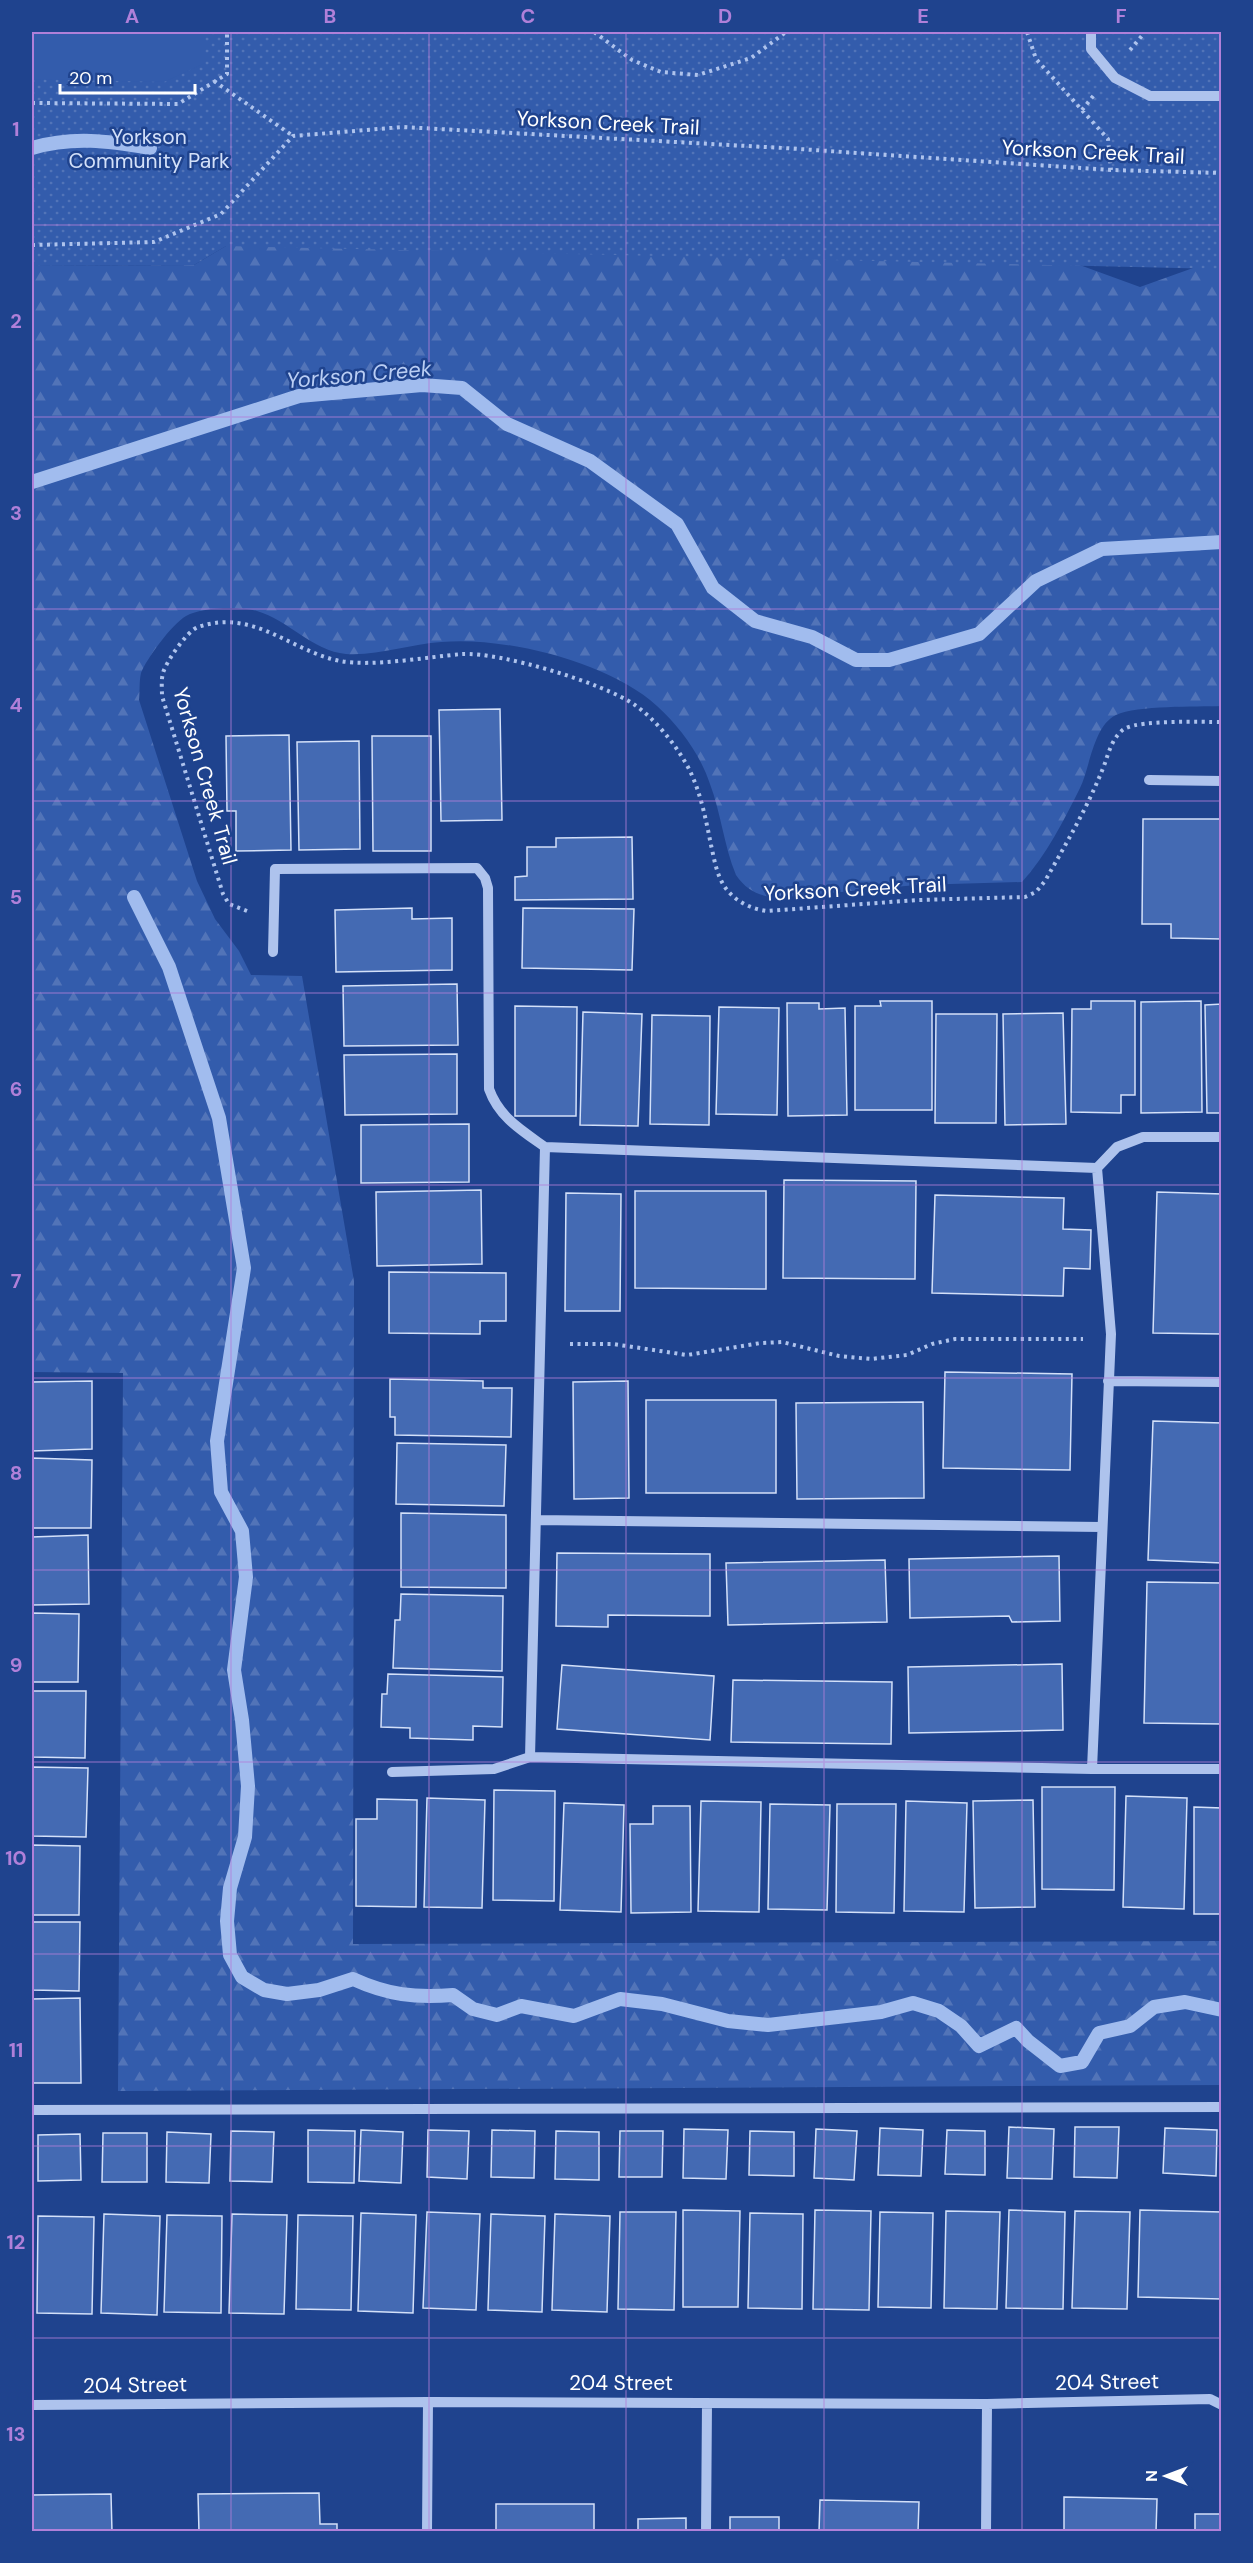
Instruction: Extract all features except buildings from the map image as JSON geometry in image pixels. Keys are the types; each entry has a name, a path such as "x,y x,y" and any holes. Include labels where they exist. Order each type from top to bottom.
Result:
{"street":[{"path":"1091,32 1091,49 1115,78 1150,96 1221,96"},
{"path":"1149,780 1221,781"},
{"path":"273,952 275,869 477,868 485,878 488,888 489,1089 495,1105 506,1119 545,1147 1097,1168"},
{"path":"1092,1769 1111,1334 1097,1168 1117,1147 1143,1137 1221,1137"},
{"path":"530,1757 545,1147"},
{"path":"1108,1381 1221,1382"},
{"path":"536,1520 1102,1527"},
{"path":"392,1772 494,1769 530,1757 1092,1769 1221,1769"},
{"path":"32,2110 1221,2107"},
{"name":"204 Street","path":"32,2406 428,2402 987,2404 1210,2399 1221,2393"},
{"name":"204 Street","path":"1210,2399 1221,2405"},
{"path":"427,2532 428,2402"},
{"path":"706,2532 707,2403"},
{"path":"986,2532 987,2404"}],"path":[{"path":"32,103 178,105 227,74 227,32"},
{"path":"594,32 632,60 651,68 661,72 698,75 751,58 786,32"},
{"path":"1027,32 1036,59 1108,139 1112,170"},
{"path":"32,245 154,242 221,214 293,136 214,81"},
{"name":"Yorkson Creek Trail","path":"293,136 403,127 784,148 1112,170 1221,173"},
{"name":"Yorkson Creek Trail","path":"275,911 242,911 229,904 223,894 162,696 163,672 186,635 200,626 228,622 257,626 329,658 354,662 464,654 498,658 574,677 609,691 634,705 653,722 689,770 703,806 717,870 723,885 740,902 754,909 767,911 918,900 1025,897 1036,892 1046,881 1091,800 1109,751 1125,729 1138,725 1221,722"},
{"path":"539,1346 613,1344 687,1355 761,1343 782,1342 838,1356 880,1359 907,1355 932,1344 956,1339 1090,1339 1111,1334"}],"green space":[{"name":"Yorkson Community Park","path":"32,32 1221,32 1221,269 226,246 194,265 32,266"},
{"path":"32,32 205,32 205,63 164,82 32,79"},
{"path":"1011,240 1140,287 1221,258 1221,706 1138,710 1116,715 1108,720 1097,738 1080,788 1061,825 1039,861 1022,882 916,885 776,898 753,891 736,875 728,853 714,795 701,762 681,732 665,714 637,690 612,677 555,655 524,648 466,641 346,654 323,647 257,611 231,608 211,609 186,616 160,642 141,673 139,700 197,881 215,919 239,951 251,975 302,976 354,1281 353,1944 1221,1941 1221,2085 118,2091 123,1373 32,1372 32,266 194,265 226,246"}],"waterway":[{"path":"32,148 76,141 120,143 150,148"},
{"name":"Yorkson Creek","path":"32,482 299,396 422,385 462,388 507,424 590,461 677,524 713,588 755,621 812,637 856,660 889,660 979,634 1036,581 1102,549 1222,542"},
{"path":"134,897 169,967 219,1118 244,1268 217,1441 221,1492 242,1531 246,1577 234,1670 242,1720 248,1786 245,1837 230,1888 227,1921 230,1955 242,1977 264,1990 287,1994 319,1990 353,1979 378,1989 402,1994 453,1995 473,2009 497,2015 521,2006 574,2016 620,1999 662,2004 728,2021 768,2025 881,2012 913,2003 939,2011 961,2026 979,2046 1016,2028 1028,2041 1060,2066 1082,2062 1099,2033 1130,2026 1154,2007 1185,2002 1222,2010"}]}
